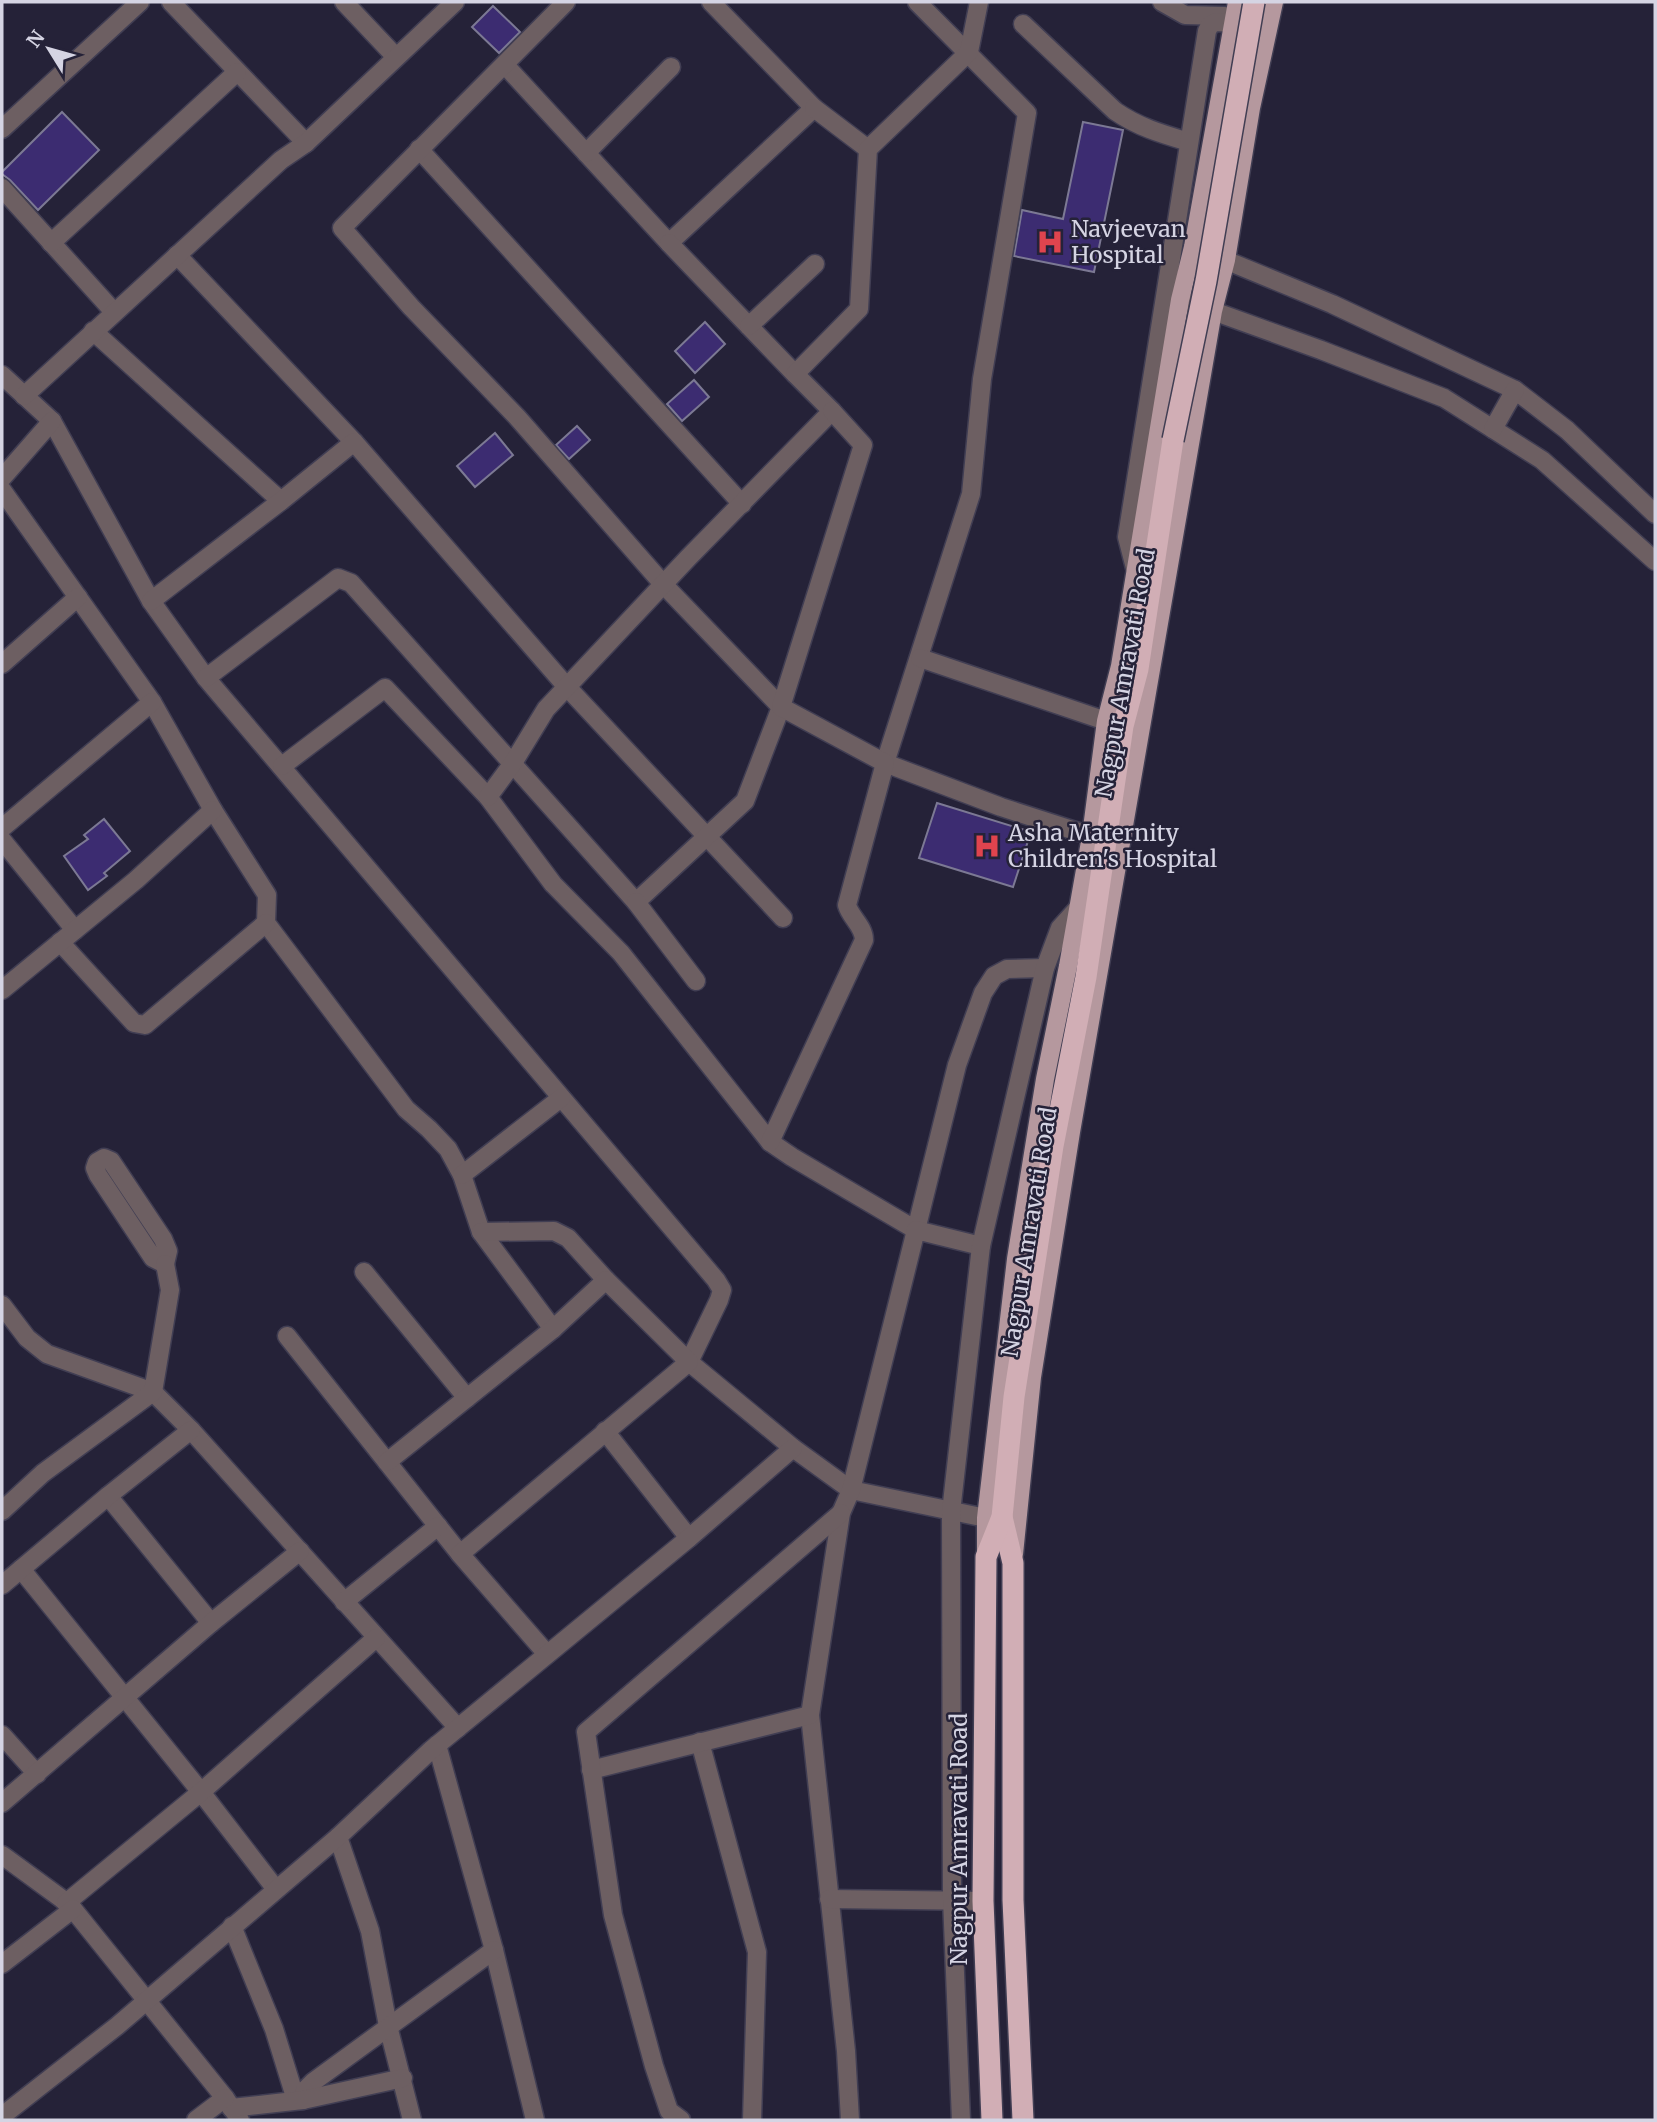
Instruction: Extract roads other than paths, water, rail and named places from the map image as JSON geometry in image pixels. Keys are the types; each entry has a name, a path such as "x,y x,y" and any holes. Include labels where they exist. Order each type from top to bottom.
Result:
{"highway":[{"path":"994,1518 1054,1146 1086,977 1123,726 1138,669 1173,440 1206,281 1255,2"},
{"name":"Nagpur Amravati Road","path":"992,2120 983,1901 986,1557 994,1518"},
{"name":"Nagpur Amravati Road","path":"994,1518 1013,1563 1013,1900 1023,2120"}],"main road":[{"name":"Nagpur Amravati Road","path":"1013,1563 1032,1377 1071,1132 1213,311 1226,260 1251,108 1274,2"},
{"name":"Nagpur Amravati Road","path":"994,1518 1018,1246 1045,1079 1079,908 1106,721 1120,666 1173,298 1193,247 1235,14"}],"street":[{"path":"2,129 140,2"},
{"path":"171,2 306,142"},
{"path":"344,2 395,56"},
{"path":"24,396 281,160 306,142 455,2"},
{"path":"566,2 342,228 411,307 517,416 663,584 781,707 885,763 1001,807 1091,836"},
{"path":"711,2 814,108 868,149"},
{"path":"770,1142 864,940 864,933 847,905 885,763 971,494 982,379 1027,113 970,52 917,2"},
{"path":"795,374 859,309 868,149 970,52 979,2"},
{"path":"1162,2 1185,15 1235,14"},
{"path":"1235,14 1210,24 1207,31 1174,239 1173,298 1444,398 1542,460 1655,561"},
{"path":"1023,23 1115,111 1132,123 1153,132 1189,142"},
{"path":"505,65 669,243 863,445 781,707 745,801 636,902"},
{"path":"586,153 671,67"},
{"path":"51,243 237,72"},
{"path":"669,243 814,108"},
{"path":"419,149 742,504"},
{"path":"2,188 114,312"},
{"path":"1174,239 1332,303 1515,390 1567,430 1655,514"},
{"path":"177,255 354,442 567,687 783,918"},
{"path":"748,326 815,264"},
{"path":"93,331 281,501"},
{"path":"2,375 52,421 150,601 206,678 722,1290 689,1362 460,1554"},
{"path":"1493,429 1515,390"},
{"path":"488,797 513,763 545,709 832,411"},
{"path":"2,478 52,421"},
{"path":"150,601 354,442"},
{"path":"2,490 152,702 213,810 267,895 266,923 406,1109 448,1149 462,1175 481,1233 553,1329"},
{"path":"206,678 338,578 345,579 636,902 696,981"},
{"path":"2,664 78,597"},
{"path":"920,658 1106,721"},
{"path":"282,766 384,688 488,797 553,884 621,953 770,1142 916,1230 981,1246"},
{"path":"2,828 152,702"},
{"path":"2,990 136,880 213,810"},
{"path":"2,840 75,930"},
{"path":"961,2120 953,1899 951,1512 981,1246 1045,968 1060,928 1079,908"},
{"path":"60,942 134,1023 145,1025 266,923"},
{"path":"850,2120 846,2051 810,1715 841,1513 851,1490 957,1065 983,993 994,976 1007,969 1045,968"},
{"path":"462,1175 561,1098"},
{"path":"3,1508 43,1474 153,1392 170,1290 165,1264 169,1251 111,1161 104,1158 97,1163 97,1175 153,1258 165,1264"},
{"path":"481,1233 554,1231 568,1238 689,1362 793,1448 851,1490 951,1512 994,1518"},
{"path":"363,1272 467,1398"},
{"path":"387,1462 553,1329 607,1280"},
{"path":"2,1305 27,1338 47,1354 153,1392 191,1430 458,1728"},
{"path":"286,1336 460,1554 547,1654"},
{"path":"2,1585 191,1430"},
{"path":"605,1431 689,1538"},
{"path":"2,2116 146,2001 275,1888 338,1837 437,1745 689,1538 793,1448"},
{"path":"108,1496 211,1623"},
{"path":"681,2120 668,2111 613,1915 586,1732 841,1513"},
{"path":"344,1602 438,1526"},
{"path":"2,1803 211,1623 300,1551"},
{"path":"21,1569 275,1888"},
{"path":"2,1964 376,1638"},
{"path":"591,1770 810,1715"},
{"path":"2,1735 37,1774"},
{"path":"700,1742 757,1952 752,2120"},
{"path":"437,1745 494,1950 536,2120"},
{"path":"338,1837 369,1931 388,2026 412,2120"},
{"path":"2,1854 70,1906 232,2109"},
{"path":"829,1899 983,1901"},
{"path":"232,1926 300,2100"},
{"path":"300,2100 313,2082 494,1950"},
{"path":"196,2120 232,2109 300,2100 402,2078"}],"place":[{"name":"Navjeevan Hospital","path":"1050,242"},
{"name":"Asha Maternity Children's Hospital","path":"987,846"}]}
